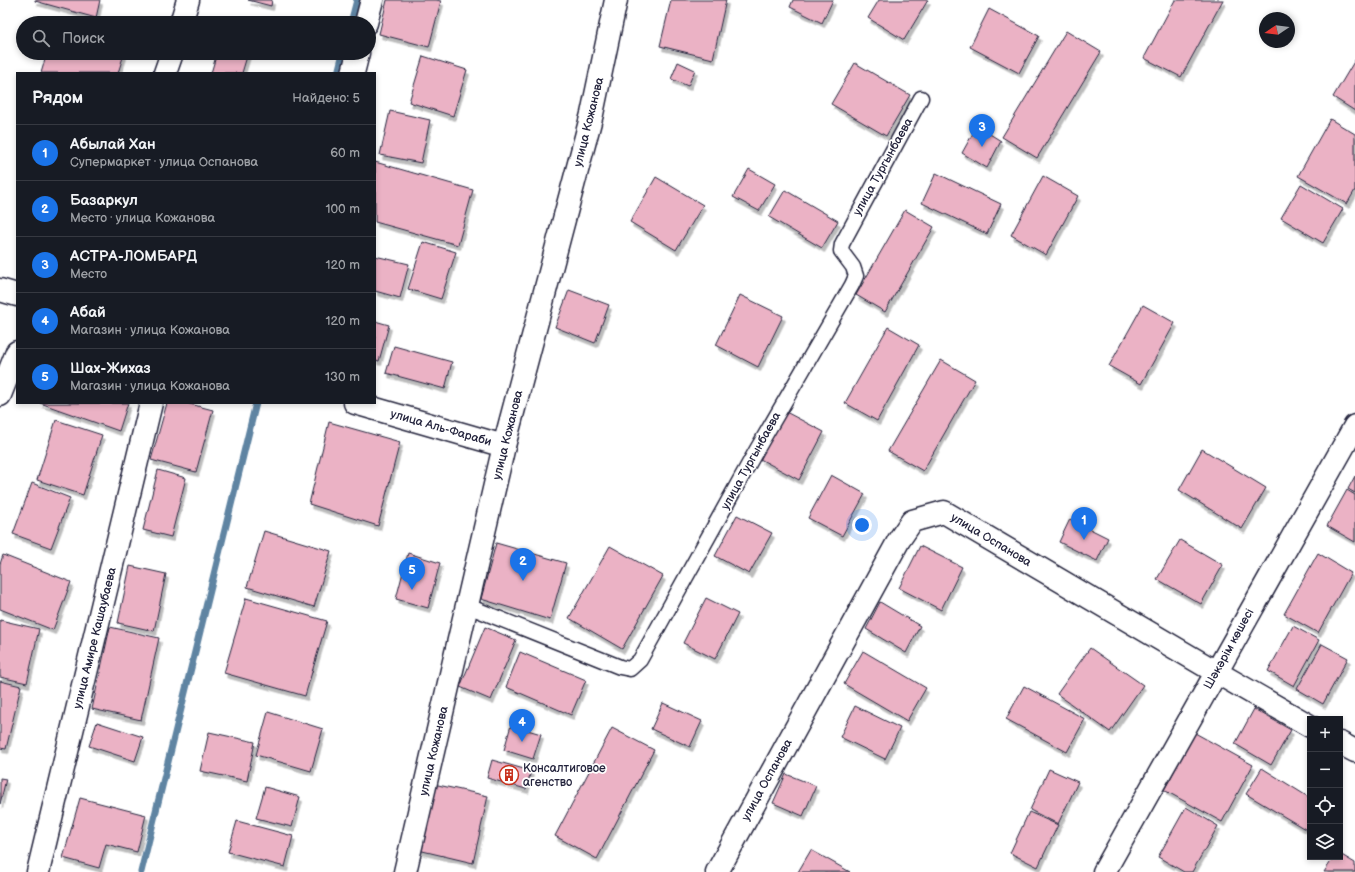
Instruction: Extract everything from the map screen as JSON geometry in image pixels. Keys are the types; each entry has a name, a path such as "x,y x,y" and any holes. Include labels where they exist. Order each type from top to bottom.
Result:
{"street":[{"path":"183,16 188,0"},
{"path":"368,16 372,0"},
{"name":"улица Кожанова","path":"405,872 504,446 592,114 616,0"},
{"path":"166,72 170,60"},
{"path":"353,72 356,60"},
{"path":"0,290 16,295"},
{"path":"0,395 16,355"},
{"name":"улица Амире Кашаубаева","path":"38,872 151,404"},
{"name":"улица Аль-Фараби","path":"358,404 504,446"},
{"name":"Шәкәрім көшесі","path":"1104,872 1355,426"},
{"name":"улица Оспанова","path":"717,872 899,540 912,521 944,512 1307,724"},
{"path":"1343,745 1355,751"}],"lane":[{"name":"улица Тургынбаева","path":"468,606 620,667 630,669 640,660 756,450 852,286 856,276 853,267 841,251 842,244 921,98"}],"building":[{"path":"100,0 96,16 89,16 35,1"},
{"path":"248,0 272,0 271,6"},
{"path":"387,0 441,1 429,47 379,34"},
{"path":"671,0 726,0 713,59 660,46"},
{"path":"793,0 833,0 822,23 790,7"},
{"path":"879,0 928,0 904,40 868,18"},
{"path":"1175,0 1223,0 1181,77 1144,58"},
{"path":"989,9 1039,36 1019,73 970,47"},
{"path":"1066,31 1101,52 1037,158 1002,137"},
{"path":"423,56 467,70 453,116 409,102"},
{"path":"45,60 122,60 118,72 41,72"},
{"path":"215,60 246,60 242,72 211,72"},
{"path":"1355,60 1355,111 1333,97"},
{"path":"678,62 695,70 688,86 671,79"},
{"path":"855,63 910,95 886,136 831,104"},
{"path":"390,111 430,120 421,163 380,155"},
{"path":"1330,119 1355,134 1355,190 1347,204 1298,176"},
{"path":"977,126 1001,141 987,168 962,153"},
{"path":"376,162 473,190 458,245 376,222"},
{"path":"749,169 775,184 759,211 733,197"},
{"path":"936,173 1001,204 987,234 922,203"},
{"path":"1043,176 1078,196 1046,255 1011,235"},
{"path":"656,177 703,205 676,250 630,222"},
{"path":"1301,184 1343,209 1323,243 1281,218"},
{"path":"785,190 838,221 822,248 769,217"},
{"path":"905,210 934,227 885,312 856,295"},
{"path":"423,242 456,252 441,299 408,289"},
{"path":"376,256 409,264 400,298 376,291"},
{"path":"569,290 609,305 595,343 555,327"},
{"path":"740,295 783,316 758,367 716,345"},
{"path":"1143,305 1175,323 1141,384 1109,366"},
{"path":"376,321 389,325 379,361 376,360"},
{"path":"888,327 919,345 877,421 845,403"},
{"path":"394,346 452,362 445,389 386,373"},
{"path":"941,360 975,380 923,471 888,451"},
{"path":"43,404 128,404 119,431"},
{"path":"167,404 190,404 213,410 196,472 151,460"},
{"path":"784,411 824,432 799,480 760,459"},
{"path":"56,420 102,435 83,495 37,480"},
{"path":"329,422 400,442 378,526 309,504"},
{"path":"1202,449 1266,488 1242,529 1179,490"},
{"path":"158,470 186,478 171,537 143,530"},
{"path":"831,475 865,494 842,536 808,518"},
{"path":"1355,476 1355,493 1348,489"},
{"path":"32,483 70,498 51,548 13,534"},
{"path":"1347,490 1355,495 1355,542 1327,526"},
{"path":"737,515 772,533 749,574 715,556"},
{"path":"1070,519 1108,538 1097,561 1059,542"},
{"path":"264,531 331,551 314,607 247,587"},
{"path":"1180,540 1223,565 1201,604 1157,579"},
{"path":"496,543 566,563 550,620 481,599"},
{"path":"610,546 663,576 622,649 569,618"},
{"path":"920,546 962,567 941,610 899,588"},
{"path":"408,553 440,563 428,608 396,599"},
{"path":"1318,553 1351,573 1318,633 1284,614"},
{"path":"3,555 71,582 53,630 0,609 0,564"},
{"path":"130,566 166,574 154,631 118,623"},
{"path":"246,598 327,621 305,696 224,673"},
{"path":"706,598 738,614 715,659 683,643"},
{"path":"880,602 920,626 906,653 866,629"},
{"path":"0,620 39,629 27,683 0,677"},
{"path":"1293,626 1319,640 1294,686 1268,671"},
{"path":"110,627 159,638 141,720 92,709"},
{"path":"485,627 516,640 491,700 460,687"},
{"path":"1322,644 1348,658 1323,704 1297,689"},
{"path":"1090,648 1143,685 1110,732 1057,694"},
{"path":"863,651 926,688 907,721 844,684"},
{"path":"520,652 586,680 571,715 506,687"},
{"path":"0,681 21,686 6,749 0,748"},
{"path":"1024,686 1085,719 1067,752 1006,719"},
{"path":"663,703 702,721 690,747 651,729"},
{"path":"855,706 900,728 885,759 840,737"},
{"path":"1254,709 1291,730 1271,765 1235,744"},
{"path":"268,712 323,729 311,771 256,755"},
{"path":"97,722 143,737 135,761 89,746"},
{"path":"511,725 541,734 533,759 504,750"},
{"path":"612,728 654,750 597,859 555,836"},
{"path":"209,732 255,742 247,781 200,771"},
{"path":"1195,733 1253,765 1222,822 1164,790"},
{"name":"Консалтиговое агенство","path":"492,760 531,771 526,789 487,778"},
{"path":"1262,768 1307,796 1307,830 1246,794"},
{"path":"1049,769 1078,782 1058,824 1030,810"},
{"path":"786,774 816,786 803,816 773,803"},
{"path":"0,778 6,779 0,804"},
{"path":"429,783 488,796 473,863 414,849"},
{"path":"265,787 300,797 292,827 256,818"},
{"path":"80,798 146,815 137,852 106,844 99,868 63,858"},
{"path":"1186,807 1218,826 1192,872 1184,872 1158,857"},
{"path":"1029,812 1058,825 1038,867 1010,853"},
{"path":"237,821 293,836 285,867 228,852"},
{"path":"811,850 850,872 798,872"},
{"path":"1343,856 1355,863 1355,872 1324,872 1332,860 1343,860"}],"waterway":[{"path":"353,16 357,0"},
{"path":"338,72 341,60"},
{"path":"141,872 256,404"}],"place":[{"name":"АСТРА-ЛОМБАРД","path":"982,147"},
{"name":"Абылай Хан","path":"1084,540"},
{"name":"Базаркул","path":"523,581"},
{"name":"Шах-Жихаз","path":"412,590"},
{"name":"Абай","path":"522,742"},
{"name":"Консалтиговое агенство","path":"509,775"}]}
